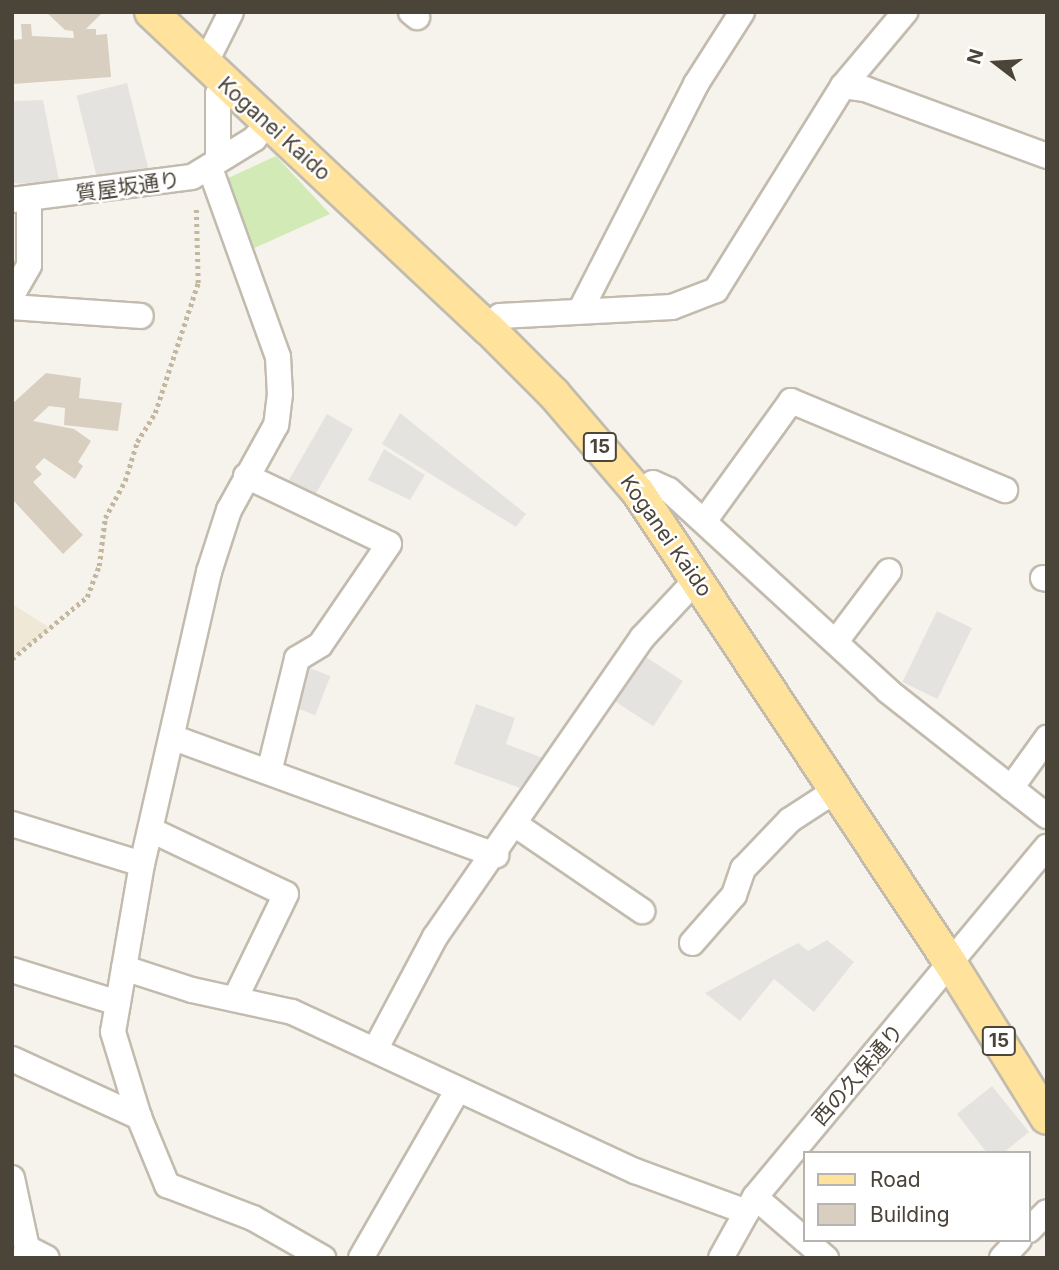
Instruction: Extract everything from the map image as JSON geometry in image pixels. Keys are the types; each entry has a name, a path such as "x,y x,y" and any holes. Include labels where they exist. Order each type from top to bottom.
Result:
{"main road":[{"name":"Koganei Kaido","path":"151,12 215,76 488,328 554,394 638,492 951,964 1047,1118"}],"street":[{"path":"230,12 215,76 218,94 206,168 278,357 276,425 246,475 209,572 174,738 142,864 113,1032 139,1117 167,1185 253,1218 323,1258"},
{"path":"580,311 696,84 743,12"},
{"path":"488,328 500,316 672,307 716,290 844,86 905,12"},
{"path":"844,86 865,89 1047,156"},
{"name":"質屋坂通り","path":"21,200 206,168 254,139 268,123"},
{"path":"12,295 29,265 21,200"},
{"path":"12,307 141,316"},
{"path":"705,520 790,401 1005,490"},
{"path":"246,475 389,544 320,645 297,659 269,772"},
{"path":"638,492 653,483 705,520 837,640 888,691 1047,816"},
{"path":"837,640 889,571"},
{"path":"376,1048 435,937 496,855 642,638 697,579"},
{"path":"174,738 496,855"},
{"path":"1011,788 1047,738"},
{"path":"692,943 734,895 743,869 790,820 836,790"},
{"path":"12,824 142,864"},
{"path":"516,825 642,911"},
{"path":"151,830 286,894 235,999"},
{"name":"西の久保通り","path":"721,1258 751,1204 1047,847"},
{"path":"124,968 292,1012 376,1048 457,1091 582,1147 751,1204 804,1239"},
{"path":"12,970 118,1003"},
{"path":"12,1059 139,1117"},
{"path":"360,1258 457,1091"},
{"path":"12,1178 33,1255"},
{"path":"1031,1228 1047,1212"},
{"path":"807,1242 826,1258"},
{"path":"1002,1258 1017,1242"}],"path":[{"path":"12,659 87,597 99,566 105,518 125,481 137,442 155,414 198,283 206,168"}],"shaded area":[{"path":"127,83 149,171 99,184 77,96"},
{"path":"43,100 60,185 12,183 12,101"},
{"path":"400,413 526,514 516,527 382,444"},
{"path":"327,414 353,429 313,497 288,482"},
{"path":"384,449 425,475 410,500 368,480"},
{"path":"12,604 50,628 12,659"},
{"path":"937,611 972,628 937,699 902,682"},
{"path":"635,650 683,681 653,726 606,695"},
{"path":"307,667 330,676 315,715 292,706"},
{"path":"476,704 515,718 506,744 543,758 520,788 454,764"},
{"path":"827,940 854,962 814,1012 774,979 740,1021 705,993 798,943 808,951"},
{"path":"992,1086 1029,1132 1005,1151 985,1151 957,1114"}],"green space":[{"path":"276,156 330,214 248,251 226,179"}],"building":[{"path":"46,12 103,12 86,29 96,29 96,35 107,34 111,77 12,84 12,40 22,39 21,24 31,24 32,36 74,38 73,31 65,30"},
{"path":"46,373 81,378 79,398 122,403 118,431 64,425 65,408 49,406 33,421 74,429 91,441 78,462 83,466 75,479 44,458 35,467 42,474 33,482 83,535 63,554 12,499 12,404"}]}
